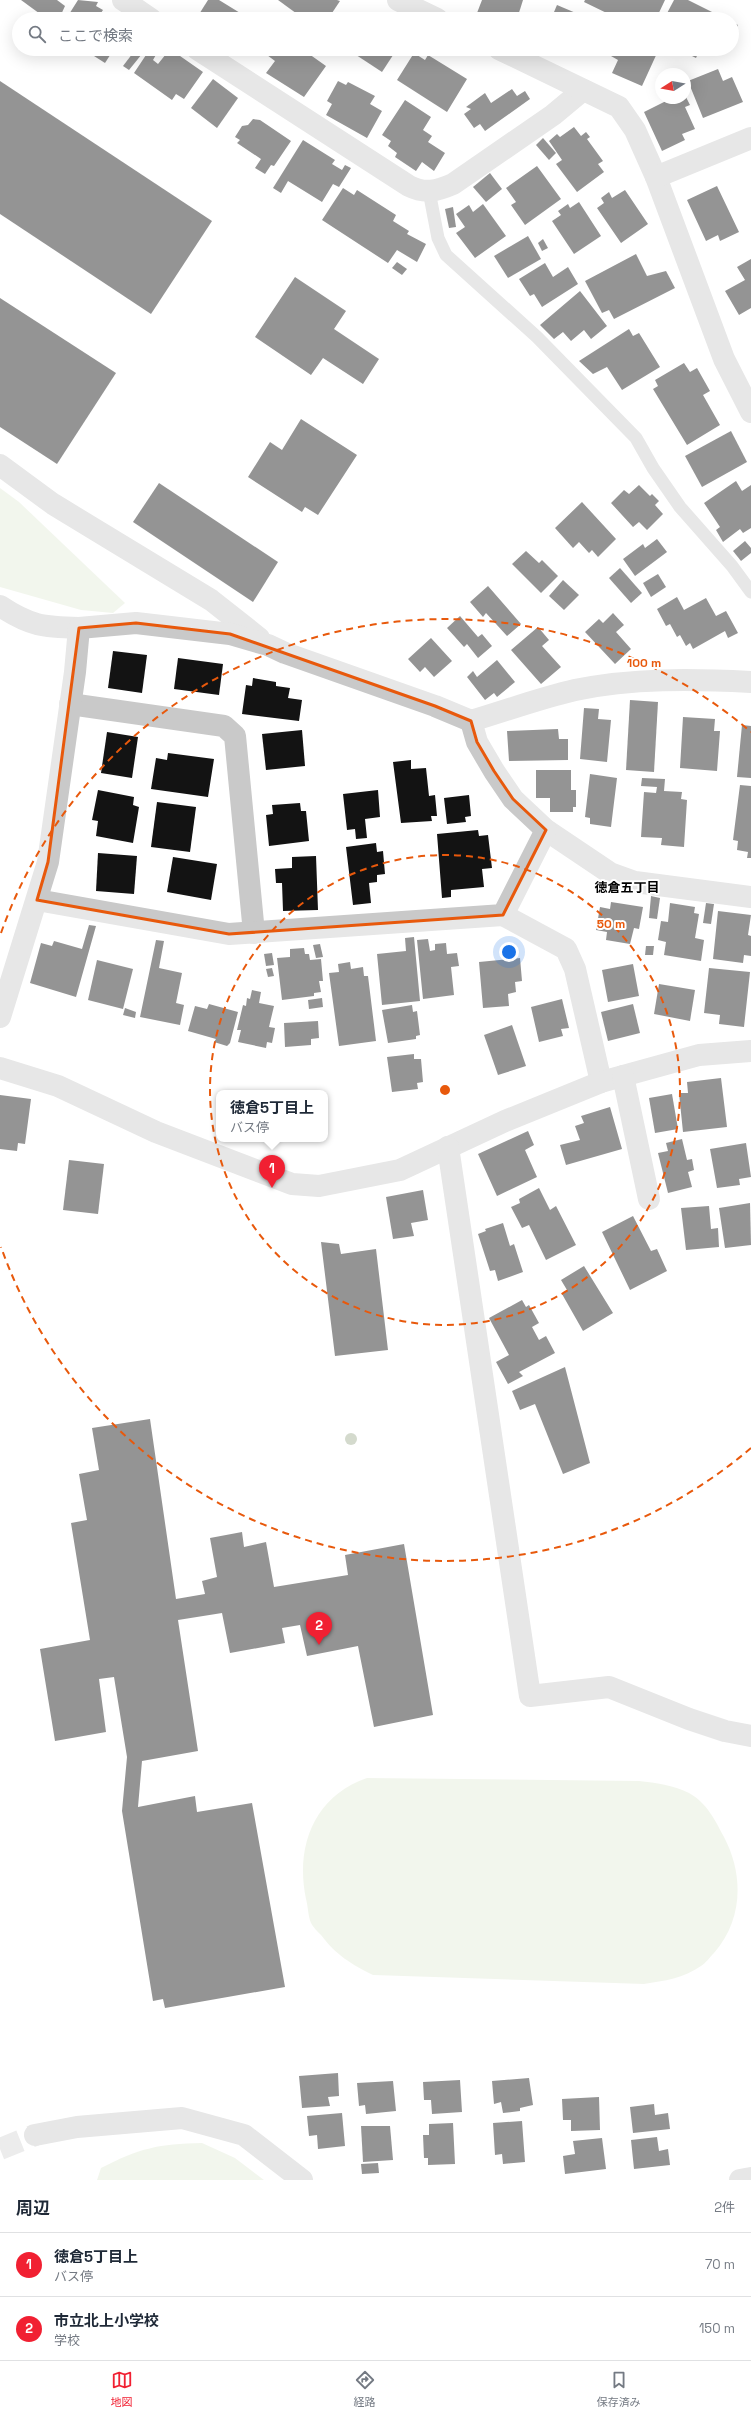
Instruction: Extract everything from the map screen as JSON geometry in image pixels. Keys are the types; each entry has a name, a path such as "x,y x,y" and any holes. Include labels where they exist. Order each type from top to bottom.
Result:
{"street":[{"path":"123,0 141,12"},
{"path":"398,0 423,12"},
{"path":"208,56 420,192 439,190 453,184 553,115 583,90"},
{"path":"513,56 619,107 635,130 656,177 724,359 751,412"},
{"path":"656,177 751,138"},
{"path":"0,465 53,504 211,600 268,645"},
{"path":"0,606 22,620 50,627 79,628 136,623 230,634 268,645 435,706 470,721 575,690 626,682 670,680 751,682"},
{"path":"0,1016 6,976 37,900 48,862 79,628"},
{"path":"70,704 224,726 235,736 254,933"},
{"path":"470,721 477,742 513,799 546,830 610,873 635,882 751,897"},
{"path":"503,915 546,830"},
{"path":"37,900 229,934 503,915 566,950 574,969 601,1082"},
{"path":"0,1068 58,1086 156,1132 292,1184 320,1186 400,1170 448,1147 601,1082 699,1055 751,1051"},
{"path":"623,1076 649,1199"},
{"path":"448,1147 530,1696 609,1687 696,1721 725,1731 751,1736"},
{"path":"35,2135 78,2127 182,2118 244,2135 302,2180"},
{"path":"740,2180 751,2178"}],"lane":[{"path":"429,191 438,238 446,256 537,337 631,433 680,507 732,566 751,592"}],"highlighted area":[{"path":"136,623 230,634 435,706 471,721 477,742 513,799 546,830 503,915 229,934 37,900 48,862 79,628"}],"green space":[{"path":"0,488 19,502 125,603 113,613 81,610 0,587"},
{"path":"367,1778 639,1781 683,1790 695,1797 710,1812 731,1852 737,1882 737,1897 731,1926 724,1940 701,1966 681,1976 644,1984 373,1975 338,1954 313,1926 309,1917 303,1880 303,1861 306,1843 312,1826 322,1810 334,1797 349,1786"},
{"path":"202,2143 235,2158 264,2180 97,2180 101,2168 138,2152 161,2146"}],"building":[{"path":"21,0 57,0 65,6 62,12 37,12"},
{"path":"78,0 98,2 96,6 103,10 102,12 70,12"},
{"path":"208,0 219,0 238,12 200,12"},
{"path":"278,0 340,1 333,12 294,12"},
{"path":"482,0 523,0 519,12 477,12"},
{"path":"585,0 665,0 659,12 605,12 584,2"},
{"path":"674,0 688,0 712,12 668,12"},
{"path":"557,5 574,12 554,12"},
{"path":"94,56 110,56 105,63"},
{"path":"131,56 140,56 129,70 123,66"},
{"path":"145,56 155,56 153,60 158,64 164,56 180,56 203,72 184,99 176,94 172,100 134,73"},
{"path":"268,56 312,56 326,66 304,97 266,73 275,61"},
{"path":"358,56 392,56 382,72"},
{"path":"412,56 419,56 425,60 427,56 430,56 467,79 447,112 397,80"},
{"path":"611,56 656,56 642,86 612,73 618,60"},
{"path":"718,69 723,81 732,77 743,102 703,118 691,88 691,80"},
{"path":"213,79 238,98 217,128 191,108"},
{"path":"0,81 212,221 151,314 0,214"},
{"path":"338,81 346,85 348,82 375,96 370,104 382,111 367,138 326,115 332,104 327,101"},
{"path":"512,89 517,96 525,91 530,99 485,131 480,124 474,128 464,114 471,109 466,107 485,93 491,103"},
{"path":"405,100 431,117 423,130 432,136 428,142 445,153 434,171 422,162 416,171 395,157 397,153 388,146 391,141 382,135"},
{"path":"660,104 690,104 685,107 695,129 682,134 685,140 662,151 644,112"},
{"path":"253,119 260,120 291,141 274,166 271,165 265,174 255,168 261,159 237,143 240,140 235,137 242,126 248,125"},
{"path":"574,127 581,136 586,132 590,137 587,139 603,161 598,164 604,172 577,192 556,164 562,160 549,141 557,134 560,137"},
{"path":"543,138 556,153 549,160 536,145"},
{"path":"303,140 335,160 332,164 342,170 345,165 351,168 339,187 333,184 322,202 288,181 281,193 273,188"},
{"path":"537,166 561,199 525,225 511,205 516,202 506,188"},
{"path":"490,173 502,189 486,202 473,187"},
{"path":"717,186 739,232 720,241 718,235 706,241 687,200"},
{"path":"343,188 354,195 357,190 396,215 393,221 409,231 407,234 426,244 417,262 397,250 388,263 322,220"},
{"path":"625,190 648,224 621,243 597,208 604,203 601,198 609,192 612,198"},
{"path":"579,202 601,236 574,254 552,221 561,215 558,211 568,204 570,208"},
{"path":"483,204 506,236 475,258 456,233 465,227 456,214 469,205 473,212"},
{"path":"453,207 456,227 449,228 445,209"},
{"path":"528,236 541,259 508,278 494,256"},
{"path":"543,239 548,248 542,251 538,243"},
{"path":"636,254 647,276 666,271 675,288 614,319 609,310 602,313 585,281"},
{"path":"751,259 751,308 739,315 725,291 745,280 737,267"},
{"path":"397,262 407,269 402,275 392,268"},
{"path":"545,263 553,277 568,267 578,284 542,307 534,294 530,296 519,279"},
{"path":"295,277 346,311 334,329 379,359 363,384 323,358 311,375 255,337"},
{"path":"580,291 607,326 591,339 584,330 571,341 563,332 554,339 540,325"},
{"path":"0,298 116,373 57,464 0,427"},
{"path":"629,329 633,336 639,333 660,367 622,390 607,367 593,374 579,361"},
{"path":"684,363 690,372 697,368 710,391 703,395 720,425 687,445 653,389 658,386 655,380"},
{"path":"301,419 357,455 318,515 305,507 302,512 248,477 270,442 282,450"},
{"path":"731,431 747,462 702,487 685,456"},
{"path":"736,481 742,491 751,485 751,528 743,533 740,529 723,542 716,530 720,527 704,503"},
{"path":"159,483 278,562 253,602 133,522"},
{"path":"639,485 650,496 652,494 659,501 655,505 663,514 647,530 639,522 633,527 611,503 624,490 629,494"},
{"path":"582,502 616,539 598,557 592,550 589,553 579,542 573,548 555,528"},
{"path":"657,539 667,552 635,576 623,559 643,544 645,548"},
{"path":"745,541 751,548 751,553 741,561 733,551"},
{"path":"526,551 539,563 542,560 558,576 541,593 512,564"},
{"path":"620,568 642,593 631,603 609,578"},
{"path":"658,574 666,587 651,597 643,583"},
{"path":"563,580 579,595 564,610 549,596"},
{"path":"488,586 521,624 507,636 486,613 483,617 470,602"},
{"path":"677,597 684,610 706,598 716,616 726,611 738,633 728,638 725,631 693,649 690,643 686,646 680,635 677,637 670,624 666,626 657,609"},
{"path":"613,613 624,625 616,632 631,649 615,664 585,632 599,619 603,623"},
{"path":"460,616 478,637 482,634 492,646 478,658 467,644 464,647 447,628"},
{"path":"538,627 549,640 542,646 561,667 541,684 511,650"},
{"path":"431,638 452,661 434,677 425,667 420,672 408,659"},
{"path":"113,651 147,655 142,693 108,688"},
{"path":"178,658 223,664 219,695 174,689"},
{"path":"497,660 515,682 497,697 494,693 485,700 467,677 473,671 477,677"},
{"path":"253,678 276,682 276,686 290,688 288,698 302,700 299,721 242,714 246,685 252,686"},
{"path":"630,700 658,702 654,772 626,770"},
{"path":"584,708 599,709 598,719 611,720 607,762 580,759"},
{"path":"683,717 715,719 714,731 720,731 717,771 680,768"},
{"path":"742,725 751,726 751,778 737,777"},
{"path":"558,729 559,739 568,739 568,760 509,761 507,731"},
{"path":"302,730 305,766 266,770 262,734"},
{"path":"107,732 138,737 132,778 101,773"},
{"path":"168,753 214,759 208,797 151,789 156,758 167,760"},
{"path":"411,760 411,769 426,768 429,796 435,795 437,816 431,816 432,821 401,823 393,762"},
{"path":"536,770 571,770 571,790 576,790 576,807 573,807 573,812 550,812 550,798 536,798"},
{"path":"590,774 617,778 611,827 590,824 590,818 585,817"},
{"path":"642,778 665,779 664,791 682,792 681,799 687,800 684,847 661,845 662,838 641,837 644,792 656,793 657,787 641,786"},
{"path":"740,785 751,786 751,858 747,858 748,852 737,850 738,841 733,840"},
{"path":"98,790 134,797 133,805 139,807 133,843 96,836 98,821 92,820"},
{"path":"378,790 380,817 365,819 367,838 356,839 355,829 347,830 343,794"},
{"path":"469,795 471,816 465,817 466,822 447,824 444,798"},
{"path":"157,802 196,807 190,852 151,847"},
{"path":"300,803 301,811 306,811 309,841 269,846 266,815 273,814 272,805"},
{"path":"478,830 479,836 488,835 492,868 482,869 484,887 451,890 451,897 442,898 437,834"},
{"path":"376,843 377,852 383,851 385,874 377,875 377,882 369,883 371,903 353,905 346,847"},
{"path":"98,853 137,856 134,894 96,891"},
{"path":"316,856 318,910 283,911 282,883 276,883 275,869 292,868 292,857"},
{"path":"173,857 217,864 211,900 167,892"},
{"path":"651,896 660,898 657,919 649,918"},
{"path":"611,902 643,907 639,929 634,928 630,944 606,940 607,932 596,930 600,907 610,909"},
{"path":"670,903 695,907 694,913 699,914 695,938 704,940 701,961 664,955 666,942 658,940 661,921 668,922"},
{"path":"706,903 714,904 711,924 703,923"},
{"path":"718,911 751,915 748,935 751,936 751,956 744,955 743,963 713,959"},
{"path":"89,925 96,926 76,997 30,983 41,943 52,946 54,941 82,949"},
{"path":"414,937 420,1001 382,1005 377,954 406,951 405,938"},
{"path":"428,939 430,951 435,950 435,944 446,943 447,954 457,953 459,966 451,967 454,995 423,999 417,940"},
{"path":"156,940 164,941 159,968 182,973 176,1003 184,1005 180,1025 140,1017"},
{"path":"320,944 323,957 316,958 313,945"},
{"path":"646,946 654,946 653,955 645,955"},
{"path":"304,948 305,954 309,954 310,960 321,959 323,981 319,981 321,992 314,993 314,996 282,1000 277,958 290,957 290,949"},
{"path":"272,953 274,965 266,966 264,954"},
{"path":"520,958 522,981 515,982 516,992 508,994 509,1006 483,1008 479,962"},
{"path":"97,960 133,969 123,1009 88,1000"},
{"path":"350,962 351,969 363,967 364,976 368,976 376,1041 339,1046 329,973 339,972 338,964"},
{"path":"633,964 639,996 608,1002 602,970"},
{"path":"272,968 274,976 268,977 266,969"},
{"path":"709,968 750,972 744,1027 719,1024 720,1015 704,1013"},
{"path":"659,984 695,990 690,1021 654,1014"},
{"path":"252,990 261,992 259,1003 274,1006 269,1027 275,1028 272,1043 267,1042 266,1048 238,1042 241,1030 237,1030 243,1005 246,1006 247,998 250,999"},
{"path":"322,998 323,1007 309,1009 308,1000"},
{"path":"562,999 569,1028 561,1029 563,1036 539,1042 531,1007"},
{"path":"209,1004 238,1012 230,1043 227,1046 214,1042 216,1039 188,1031 195,1006 207,1009"},
{"path":"633,1004 640,1033 608,1041 601,1012"},
{"path":"412,1005 413,1012 417,1011 420,1035 416,1036 416,1039 388,1043 382,1010"},
{"path":"125,1008 136,1012 135,1018 123,1015"},
{"path":"318,1021 319,1038 311,1039 311,1045 285,1047 284,1023"},
{"path":"512,1025 526,1066 498,1075 484,1035"},
{"path":"414,1054 414,1059 421,1059 423,1082 417,1083 418,1089 392,1092 387,1057"},
{"path":"721,1078 727,1127 683,1132 679,1093 688,1093 687,1082"},
{"path":"672,1094 678,1129 655,1133 649,1098"},
{"path":"0,1095 31,1099 25,1144 18,1143 17,1151 0,1149"},
{"path":"610,1107 622,1149 566,1165 560,1145 580,1140 575,1126 584,1123 581,1116"},
{"path":"528,1131 534,1145 525,1150 537,1177 497,1196 478,1154"},
{"path":"682,1139 687,1160 692,1159 694,1170 688,1172 692,1187 668,1193 658,1153 668,1151 666,1143"},
{"path":"746,1143 751,1177 739,1179 740,1185 717,1188 710,1149"},
{"path":"69,1160 104,1164 98,1214 63,1210"},
{"path":"539,1188 550,1210 556,1206 576,1245 546,1260 529,1225 522,1228 511,1207 520,1203 519,1199"},
{"path":"423,1190 428,1220 411,1223 414,1236 393,1239 386,1197"},
{"path":"750,1203 751,1245 725,1248 719,1208"},
{"path":"709,1206 711,1229 718,1228 719,1247 686,1250 681,1208"},
{"path":"633,1216 651,1251 657,1249 667,1271 630,1290 602,1232"},
{"path":"503,1223 510,1246 514,1244 523,1272 498,1281 495,1270 490,1271 478,1234 486,1231 485,1229"},
{"path":"321,1242 339,1244 341,1254 376,1249 388,1350 335,1356"},
{"path":"584,1266 613,1313 583,1331 562,1294 567,1290 561,1280"},
{"path":"522,1300 526,1307 529,1305 539,1323 532,1327 539,1340 546,1336 555,1353 519,1372 523,1376 508,1384 496,1362 509,1355 489,1318"},
{"path":"565,1367 590,1463 563,1474 535,1404 520,1410 512,1391"},
{"path":"150,1419 176,1599 205,1594 202,1581 217,1577 210,1538 242,1532 244,1547 266,1542 274,1587 348,1575 345,1555 404,1544 433,1715 374,1727 358,1646 307,1656 300,1625 282,1628 285,1643 230,1653 222,1613 178,1620 198,1751 142,1761 138,1807 195,1796 197,1812 252,1803 285,1987 165,2008 163,1999 153,2001 122,1811 127,1757 114,1677 99,1679 106,1732 55,1741 40,1649 90,1640 71,1523 87,1520 79,1474 99,1470 92,1428"},
{"path":"338,2073 339,2096 328,2097 330,2106 302,2108 299,2076"},
{"path":"529,2078 533,2105 520,2108 520,2111 503,2113 501,2102 494,2104 492,2081"},
{"path":"460,2080 462,2112 432,2114 431,2100 424,2100 423,2082"},
{"path":"393,2081 396,2111 366,2114 365,2105 359,2106 357,2083"},
{"path":"599,2097 600,2130 571,2131 571,2120 563,2120 562,2099"},
{"path":"654,2104 655,2115 668,2113 670,2129 633,2133 630,2107"},
{"path":"342,2113 345,2146 318,2149 317,2135 309,2136 307,2116"},
{"path":"522,2121 525,2162 503,2164 502,2154 495,2155 493,2123"},
{"path":"453,2123 455,2164 428,2165 428,2158 424,2158 423,2135 429,2135 429,2124"},
{"path":"361,2126 390,2126 393,2160 363,2162"},
{"path":"657,2137 659,2151 668,2149 670,2165 634,2169 631,2140"},
{"path":"602,2138 606,2169 565,2174 563,2156 575,2154 573,2141"},
{"path":"378,2163 379,2173 362,2174 361,2164"}],"tunnel":[{"path":"0,2149 35,2135"}],"place":[{"name":"徳倉5丁目上","path":"272,1188"},
{"name":"市立北上小学校","path":"319,1645"}],"district":[{"name":"徳倉五丁目","path":"627,887"}]}
